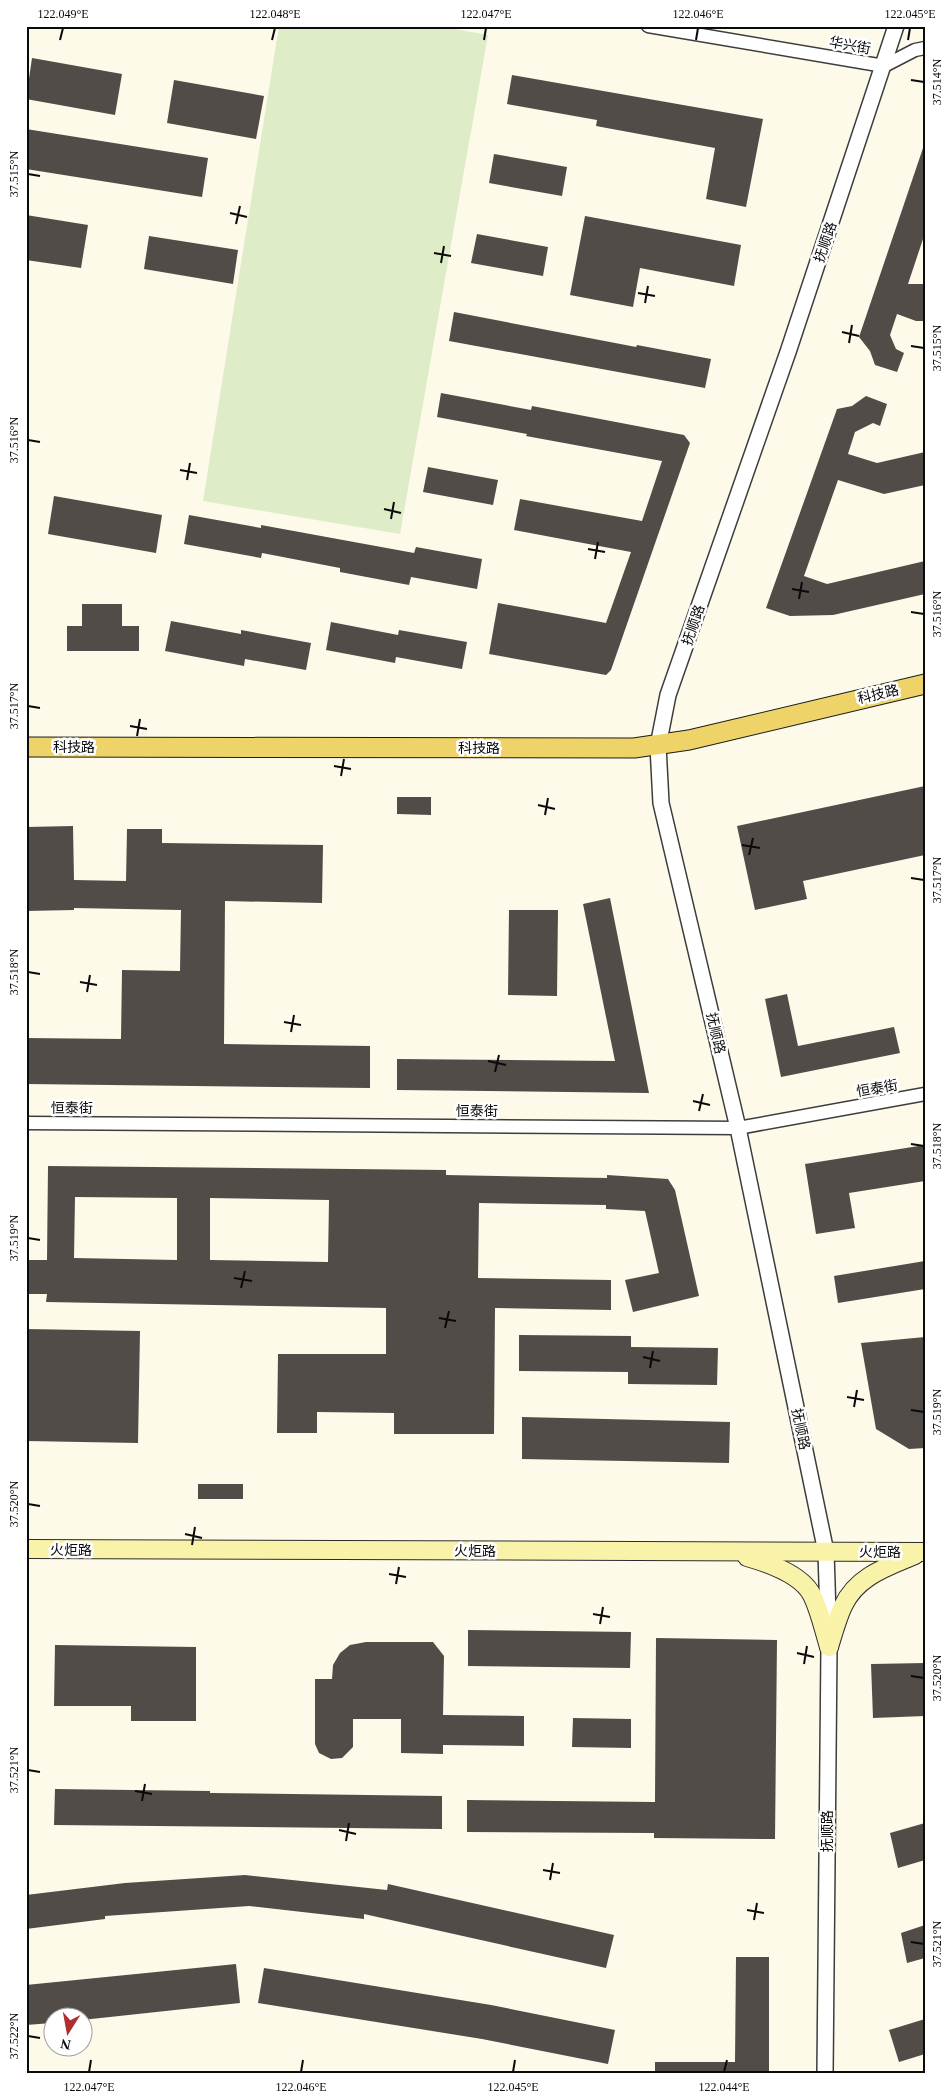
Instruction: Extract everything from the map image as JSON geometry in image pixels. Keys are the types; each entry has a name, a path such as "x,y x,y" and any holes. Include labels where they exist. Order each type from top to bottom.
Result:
{"main road":[{"name":"科技路","path":"26,747 634,748 658,746 925,684"},
{"name":"火炬路","path":"26,1549 923,1552"},
{"path":"722,1551 767,1563 798,1580 812,1594 829,1647"},
{"path":"829,1647 843,1605 856,1586 875,1572 923,1552"}],"street":[{"name":"华兴街","path":"648,26 884,66 915,50 925,48"},
{"name":"抚顺路","path":"825,2074 829,1647 826,1552 738,1128 661,803 658,746 668,694 788,352 896,26"},
{"name":"恒泰街","path":"26,1123 738,1128 925,1094"}],"green space":[{"path":"279,26 438,26 488,35 400,534 203,501"}],"building":[{"path":"32,58 122,74 115,115 26,99"},
{"path":"512,75 763,119 746,207 706,199 715,148 596,126 597,120 507,104"},
{"path":"174,80 264,96 256,139 167,123"},
{"path":"26,129 208,158 202,197 26,169"},
{"path":"923,148 925,149 925,233 908,284 925,284 925,321 916,321 897,314 890,335 896,349 904,353 897,372 875,365 870,351 859,337"},
{"path":"494,154 567,167 562,196 489,183"},
{"path":"26,215 88,225 81,268 26,260"},
{"path":"585,216 741,245 734,286 640,268 633,307 570,295"},
{"path":"477,234 548,247 543,276 471,263"},
{"path":"149,236 238,250 233,284 144,269"},
{"path":"454,312 636,347 637,345 711,359 705,388 449,341"},
{"path":"441,393 531,410 532,406 684,435 690,443 611,670 606,675 489,654 498,603 606,623 631,552 514,530 520,499 642,521 662,461 526,436 527,434 437,417"},
{"path":"866,396 887,404 880,426 873,423 855,432 848,454 877,463 925,452 925,485 884,494 838,480 804,576 827,584 925,561 925,594 833,615 790,616 766,608 837,409 852,406"},
{"path":"428,467 498,480 493,505 423,492"},
{"path":"54,496 162,515 156,553 48,534"},
{"path":"189,515 261,528 261,525 414,553 416,547 482,559 477,589 411,577 409,585 340,572 340,568 262,553 261,558 184,544"},
{"path":"82,604 122,604 122,626 139,626 139,651 67,651 67,626 82,626"},
{"path":"171,621 241,634 241,630 311,643 306,670 245,659 244,666 165,651"},
{"path":"331,622 398,635 399,630 467,642 462,669 396,657 395,663 326,650"},
{"path":"925,786 925,855 803,881 807,899 755,910 737,826"},
{"path":"397,797 431,797 431,815 397,814"},
{"path":"73,826 74,880 126,881 127,829 162,829 162,843 323,845 322,903 225,901 224,1044 370,1046 370,1088 26,1084 26,1038 121,1039 122,970 180,971 181,910 74,908 74,910 26,911 26,827"},
{"path":"610,898 649,1093 397,1090 397,1059 615,1061 583,904"},
{"path":"509,910 558,910 557,996 508,995"},
{"path":"787,994 798,1046 894,1027 900,1053 781,1077 765,999"},
{"path":"925,1145 925,1181 849,1193 855,1228 816,1234 805,1164"},
{"path":"48,1166 446,1170 446,1175 607,1178 607,1175 668,1179 675,1190 699,1296 633,1312 625,1280 659,1273 645,1211 606,1209 606,1205 479,1203 478,1278 611,1280 611,1310 495,1308 494,1434 394,1434 394,1413 317,1412 317,1433 277,1433 278,1354 386,1354 386,1308 46,1302 47,1294 26,1294 26,1260 47,1260","holes":["75,1197 177,1198 177,1260 74,1258","210,1198 329,1200 328,1262 210,1260"]},
{"path":"925,1261 925,1289 838,1303 834,1276"},
{"path":"26,1329 140,1331 138,1443 26,1441"},
{"path":"519,1335 631,1336 631,1347 718,1348 717,1385 628,1384 628,1372 519,1371"},
{"path":"925,1337 925,1448 909,1449 876,1429 861,1343"},
{"path":"522,1417 730,1422 729,1463 522,1459"},
{"path":"198,1484 243,1484 243,1499 198,1499"},
{"path":"468,1630 631,1632 630,1668 468,1666"},
{"path":"656,1638 777,1640 775,1839 654,1838 654,1833 467,1832 467,1800 655,1802"},
{"path":"366,1642 433,1642 444,1656 443,1715 524,1716 524,1746 443,1745 443,1754 401,1753 401,1719 353,1719 353,1747 342,1758 331,1759 319,1753 315,1744 315,1679 332,1679 333,1665 340,1653 350,1645"},
{"path":"55,1645 196,1647 196,1721 131,1721 131,1706 54,1706"},
{"path":"925,1663 925,1716 873,1718 871,1664"},
{"path":"573,1718 631,1719 631,1748 572,1747"},
{"path":"55,1789 442,1796 442,1829 54,1825"},
{"path":"925,1823 925,1860 898,1868 890,1833"},
{"path":"245,1875 387,1890 388,1884 614,1935 606,1968 364,1914 364,1919 249,1906 105,1916 105,1919 26,1929 26,1895 125,1883"},
{"path":"925,1925 925,1958 907,1963 901,1933"},
{"path":"736,1957 769,1957 769,2074 655,2074 655,2062 735,2062"},
{"path":"236,1964 240,2003 92,2019 92,2008 42,2008 42,2024 26,2025 26,1985"},
{"path":"264,1968 491,2005 615,2030 608,2064 482,2039 258,2003"},
{"path":"925,2019 925,2054 899,2062 889,2030"}]}
